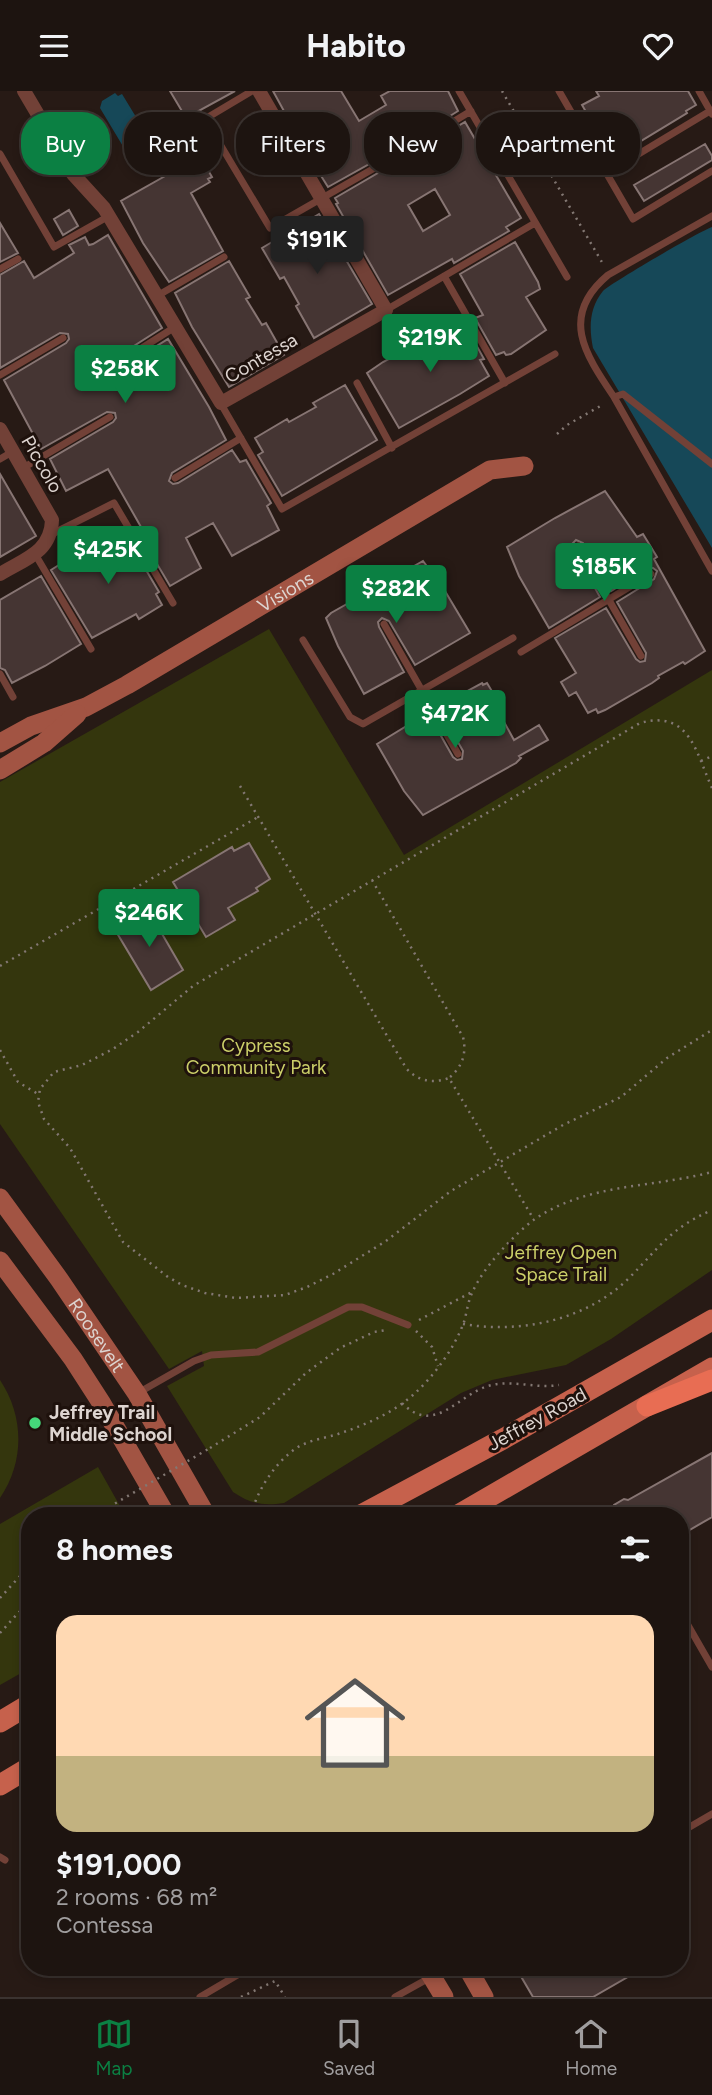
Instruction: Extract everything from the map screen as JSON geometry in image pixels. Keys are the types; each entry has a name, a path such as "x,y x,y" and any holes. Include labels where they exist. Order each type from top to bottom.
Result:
{"highway":[{"path":"647,1406 712,1380"}],"main road":[{"name":"Jeffrey Road","path":"376,1507 503,1439 712,1320"},
{"path":"472,1507 712,1368"},
{"path":"0,1722 21,1710"},
{"path":"0,1785 21,1772"}],"street":[{"name":"Contessa","path":"24,91 73,174 109,216 221,403 386,310"},
{"path":"259,91 386,310"},
{"name":"Piccolo","path":"0,429 6,455 23,468 52,520 52,534"},
{"name":"Visions","path":"0,770 44,743 86,707 490,470 524,466"},
{"path":"0,574 40,551 52,534"},
{"name":"Visions","path":"0,743 31,726 86,707"},
{"name":"Roosevelt","path":"0,1198 137,1394 201,1507"},
{"name":"Roosevelt","path":"0,1261 42,1315 95,1393 161,1507"},
{"path":"437,1976 444,1997"},
{"path":"472,1976 484,1997"}],"lane":[{"path":"252,91 205,119 270,228 364,174"},
{"path":"459,91 567,277"},
{"path":"559,91 571,112"},
{"path":"640,154 711,113 699,91"},
{"path":"462,116 471,111"},
{"path":"0,154 54,247 109,216"},
{"path":"608,175 633,219 712,171"},
{"path":"712,216 608,275 593,287 580,325 582,343 596,370 712,571"},
{"path":"386,310 536,223"},
{"path":"157,296 224,257"},
{"path":"0,269 18,259"},
{"path":"444,276 505,383"},
{"path":"112,367 175,327"},
{"path":"0,375 63,338"},
{"path":"221,403 282,509 555,353"},
{"path":"356,383 392,448"},
{"path":"614,397 623,394 712,464"},
{"path":"23,468 110,418"},
{"path":"175,478 241,438"},
{"path":"52,534 114,503 173,603"},
{"path":"578,546 641,656"},
{"path":"35,554 91,649"},
{"path":"521,652 651,574"},
{"path":"384,624 458,754"},
{"path":"303,640 350,717 363,724 513,638"},
{"path":"0,674 13,697"},
{"path":"137,1394 194,1361 211,1355 258,1352 348,1307 362,1307 408,1325"},
{"path":"689,1627 712,1667"},
{"path":"689,1827 712,1814"},
{"path":"200,1997 236,1976"},
{"path":"395,1997 426,1976"}],"path":[{"path":"502,91 604,266"},
{"path":"557,434 567,425 614,397"},
{"path":"712,788 691,739 681,728 660,721 640,723 193,986 138,1032 113,1049 91,1061 54,1072 38,1094 44,1119 70,1148 123,1242 168,1277 195,1290 220,1296 265,1297 307,1287 376,1248 451,1191 570,1122 613,1102 633,1089 667,1058 712,1030"},
{"path":"701,761 712,756"},
{"path":"240,786 406,1068 415,1077 442,1081 449,1077 462,1061 465,1049 463,1037 372,880"},
{"path":"0,966 258,817"},
{"path":"0,1050 18,1082 38,1094"},
{"path":"449,1077 534,1220"},
{"path":"254,1507 265,1483 280,1462 298,1447 362,1426 402,1403 427,1381 449,1351 463,1324 472,1292 486,1269 534,1220 572,1200 603,1190 712,1172"},
{"path":"463,1324 498,1328 531,1325 579,1311 617,1289 666,1237 712,1210"},
{"path":"108,1507 260,1417 306,1373 340,1348 374,1332 408,1325 431,1316 472,1292"},
{"path":"408,1325 432,1347 438,1366"},
{"path":"402,1403 417,1414 430,1416 453,1408 470,1395 489,1386 564,1384"},
{"path":"0,1598 21,1575"},
{"path":"0,1633 21,1611"},
{"path":"242,1997 275,1981 285,1997"}],"green space":[{"name":"Cypress Community Park","path":"269,629 404,855 712,670 712,1270 611,1339 566,1365 492,1380 461,1393 284,1503 270,1504 252,1502 233,1492 167,1386 204,1366 202,1351 169,1369 0,1124 0,782"},
{"path":"0,1380 14,1408 18,1439 14,1469 0,1498"},
{"path":"98,1467 120,1507 29,1507"},
{"path":"21,1512 21,1673 0,1685 0,1524"}],"water":[{"path":"115,93 118,96 122,94 133,112 124,112 124,148 110,125 110,112 102,112 100,108 102,101"},
{"path":"712,227 712,548 593,348 591,326 595,304 603,291 656,257"}],"building":[{"path":"170,91 235,91 197,112 182,112"},
{"path":"273,91 341,91 359,121 364,118 364,167 350,175 350,112 284,112"},
{"path":"390,91 448,91 458,111 374,112 386,105 381,96"},
{"path":"596,91 688,91 696,105 640,142 640,112 586,112 582,105 599,96"},
{"path":"465,122 476,141 476,175 496,175 521,218 506,227 509,231 454,263 452,259 388,295 335,198 374,175 462,175 462,124","holes":["435,189 450,215 423,231 408,205"]},
{"path":"705,144 712,160 644,201 634,185"},
{"path":"167,175 211,175 208,179 210,182 191,193 223,251 169,282 143,243 121,201"},
{"path":"320,175 350,175 328,187"},
{"path":"69,210 78,226 63,235 54,219"},
{"path":"319,214 372,304 314,338 284,277 280,279 262,248"},
{"path":"0,223 18,253 0,262"},
{"path":"108,235 162,328 109,362 107,370 110,373 115,372 168,339 226,440 172,473 169,481 178,483 232,450 240,462 246,460 271,503 267,506 279,530 232,556 213,523 186,538 201,568 170,586 137,530 141,527 108,469 66,491 50,459 113,422 115,413 107,412 41,449 4,380 66,343 68,334 60,333 0,368 0,275 24,261 34,278 74,253 69,245 85,237 89,245 93,244"},
{"path":"515,242 538,282 540,289 526,297 546,330 511,354 506,355 504,352 496,355 475,318 483,315 460,274"},
{"path":"229,261 250,297 246,299 262,325 266,323 284,355 229,387 192,327 175,293"},
{"path":"457,320 459,325 464,323 484,359 480,360 489,376 399,428 367,373 398,354 400,358 427,343 424,339"},
{"path":"345,385 377,440 282,496 258,455 263,452 255,438 287,419 289,422 316,407 313,403"},
{"path":"0,474 36,536 0,557"},
{"path":"605,491 637,537 643,534 705,651 658,676 652,683 605,710 598,713 596,709 588,713 576,692 569,696 561,682 576,673 555,638 606,608 636,659 645,661 646,653 617,602 654,579 657,571 648,568 611,591 583,543 576,540 572,544 573,549 600,597 549,628 519,576 507,547"},
{"path":"126,536 159,592 156,594 162,605 139,619 136,614 92,638 51,570 81,551 87,557"},
{"path":"423,561 442,586 470,633 415,665 389,621 382,618 378,622 379,627 404,672 364,694 326,618"},
{"path":"41,576 81,644 12,683 5,670 0,668 0,600"},
{"path":"482,683 487,683 496,698 492,700 514,740 539,725 548,740 519,756 521,758 516,763 423,815 404,791 377,744 428,713 453,757 462,759 463,751 438,707"},
{"path":"249,843 270,879 256,888 258,891 228,908 235,920 206,937 173,882 232,847 234,851"},
{"path":"147,908 183,970 151,990 114,928"},
{"path":"712,1453 712,1517 689,1530 689,1507 613,1507 624,1499 628,1500"},
{"path":"521,1976 629,1976 593,1997 533,1997"}],"place":[{"name":"Jeffrey Trail Middle School","path":"35,1423"}],"park label":[{"name":"Jeffrey Open Space Trail","path":"561,1263"}]}
